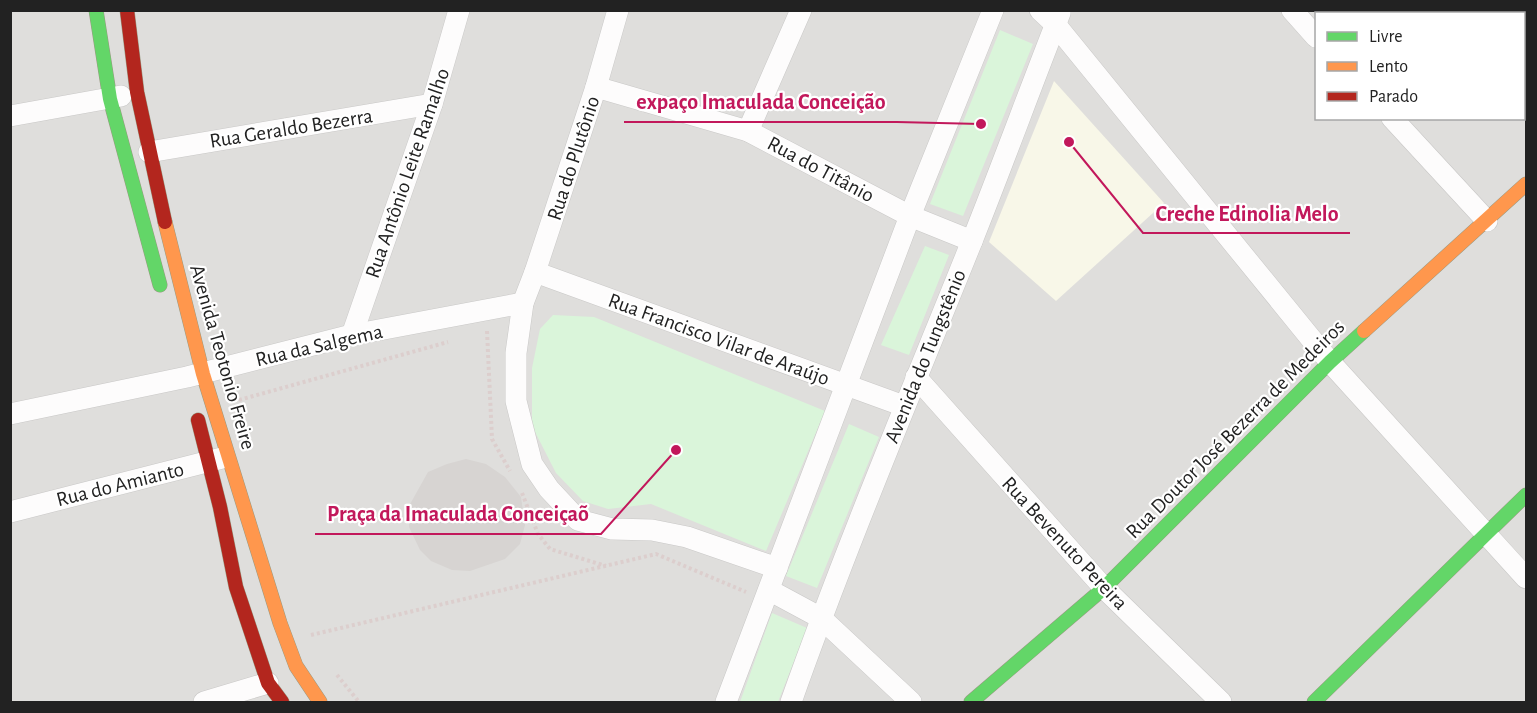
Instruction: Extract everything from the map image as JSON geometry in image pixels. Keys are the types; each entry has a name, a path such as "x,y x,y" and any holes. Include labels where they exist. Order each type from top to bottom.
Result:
{"street":[{"name":"Avenida Teotonio Freire","path":"96,10 110,99 164,300"},
{"name":"Avenida Teotonio Freire","path":"127,10 137,92 178,280 191,376 219,459 296,666 320,702"},
{"name":"Rua Antônio Leite Ramalho","path":"352,335 432,104 459,10"},
{"name":"Rua do Plutônio","path":"523,303 596,87 618,10"},
{"path":"748,131 801,10"},
{"path":"726,702 758,591 777,568 910,216 993,10"},
{"path":"1292,10 1315,35"},
{"path":"1052,15 1330,362 1527,578"},
{"name":"Avenida do Tungstênio","path":"791,702 821,618 904,406 972,241 1052,15"},
{"name":"Rua do Titânio","path":"596,87 748,131 910,216 972,241"},
{"path":"10,116 110,99 137,92"},
{"name":"Rua Geraldo Bezerra","path":"149,152 432,104"},
{"path":"1394,120 1486,220"},
{"name":"Rua Doutor José Bezerra de Medeiros","path":"971,702 1104,588 1330,362 1527,184"},
{"name":"Rua Francisco Vilar de Araújo","path":"535,272 904,406"},
{"path":"523,303 516,353 516,401 532,464 549,489 578,520 612,529 652,530 687,537 777,568"},
{"name":"Rua da Salgema","path":"10,414 191,376 352,335 523,303"},
{"name":"Rua Bevenuto Pereira","path":"916,377 1104,588 1221,702"},
{"name":"Avenida Teotonio Freire","path":"195,409 219,459 236,587 268,683 282,702"},
{"name":"Rua do Amianto","path":"10,512 219,459"},
{"path":"1314,702 1527,495"},
{"path":"758,591 821,618 911,702"},
{"path":"204,702 268,683"}],"path":[{"path":"477,334 488,331 492,439 514,478"},
{"path":"231,402 454,340"},
{"path":"519,487 538,534 550,549 606,566"},
{"path":"305,636 656,554 758,591"}],"shaded area":[{"path":"10,11 1526,11 1526,702 11,702"},
{"path":"1054,81 1164,203 1056,301 989,242"}],"green space":[{"path":"1000,30 1033,44 963,216 930,204"},
{"path":"925,246 949,255 909,355 881,345"},
{"path":"553,315 594,317 825,411 766,551 651,504 608,509 583,501 556,473 532,426 532,368 540,329"},
{"path":"849,424 879,437 817,588 786,576"},
{"path":"772,613 807,628 778,702 740,702"}],"building":[{"path":"466,459 486,464 505,477 521,497 525,525 520,544 505,559 470,571 452,570 431,561 420,550 409,527 409,506 428,472"}],"traffic: fast":[{"path":"96,10 110,99 160,285"},
{"path":"971,702 1104,588 1330,362 1364,331"},
{"path":"1314,702 1526,495"}],"traffic: slow":[{"path":"1364,331 1526,184"},
{"path":"165,222 203,374 280,623 296,666 320,702"}],"traffic: jam":[{"path":"127,10 137,92 165,222"},
{"path":"198,420 220,507 236,587 268,683 282,702"}],"place":[{"name":"expaço Imaculada Conceição","path":"981,124"},
{"name":"Creche Edinolia Melo","path":"1069,142"},
{"name":"Praça da Imaculada Conceiçaõ","path":"676,450"}]}
